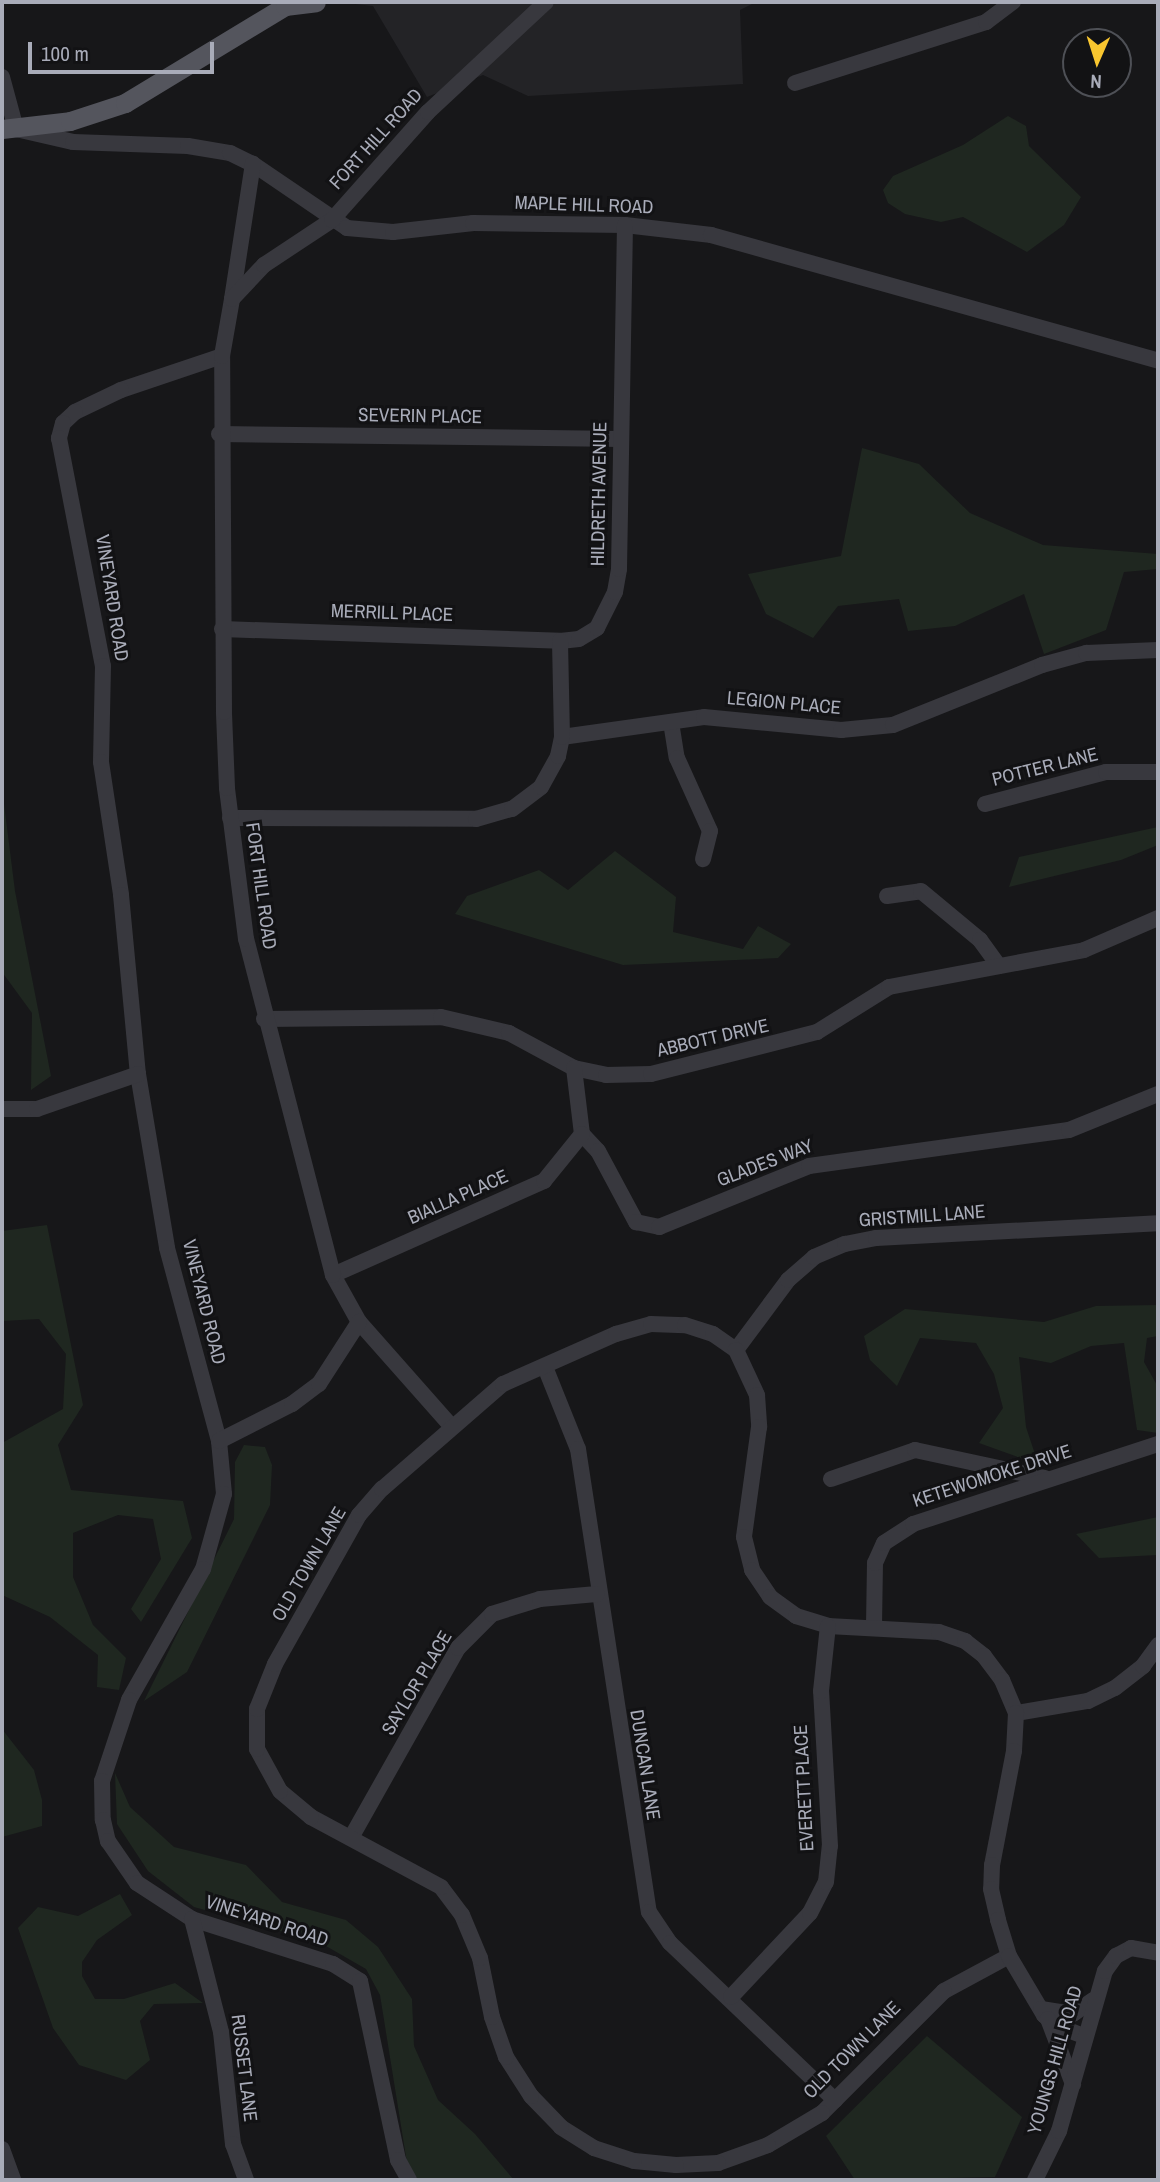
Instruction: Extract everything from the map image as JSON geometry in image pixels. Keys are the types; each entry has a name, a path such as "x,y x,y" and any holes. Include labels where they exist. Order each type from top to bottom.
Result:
{"main road":[{"path":"9,129 91,116 125,103 285,4 316,2"}],"street":[{"name":"FORT HILL ROAD","path":"232,299 264,265 332,220 428,112 546,2"},
{"path":"795,83 986,22 1013,2"},
{"path":"2,77 9,129"},
{"name":"MAPLE HILL ROAD","path":"9,129 73,142 208,148 253,164 332,220 361,232 473,223 625,225 711,235 1158,361"},
{"name":"FORT HILL ROAD","path":"253,164 222,356 219,434 222,629 230,818 246,939 264,1019 333,1275 359,1322 452,1427"},
{"name":"HILDRETH AVENUE","path":"560,641 579,639 597,628 615,592 625,225"},
{"name":"VINEYARD ROAD","path":"222,356 121,390 75,412 63,423 60,438 103,666 101,762 121,894 138,1074 167,1248 219,1441 224,1494 211,1551 129,1700 101,1792 108,1841 137,1883 192,1919 333,1964 360,1982 398,2160 409,2180"},
{"name":"SEVERIN PLACE","path":"219,434 621,439"},
{"name":"MERRILL PLACE","path":"222,629 560,641"},
{"path":"230,818 476,819 495,816 541,787 558,756 562,737 560,641"},
{"name":"LEGION PLACE","path":"562,737 671,722 737,719 841,730 893,725 1042,665 1086,653 1158,650"},
{"path":"671,722 677,758 710,831 703,859"},
{"name":"POTTER LANE","path":"985,804 1107,772 1158,772"},
{"path":"887,896 921,891 980,940 999,966"},
{"name":"ABBOTT DRIVE","path":"264,1019 441,1017 509,1033 574,1068 606,1075 651,1074 743,1054 817,1032 889,987 1084,950 1158,918"},
{"path":"574,1068 582,1135"},
{"path":"2,1109 37,1109 138,1074"},
{"name":"GLADES WAY","path":"582,1135 598,1151 636,1222 659,1227 809,1166 1069,1130 1158,1094"},
{"name":"BIALLA PLACE","path":"333,1275 544,1181 582,1135"},
{"name":"GRISTMILL LANE","path":"736,1350 788,1280 814,1258 845,1244 876,1238 1158,1223"},
{"path":"219,1441 292,1404 319,1384 359,1322"},
{"name":"OLD TOWN LANE","path":"736,1350 713,1334 694,1328 651,1324 616,1334 503,1384 452,1427 359,1515 275,1664 257,1709 257,1749 280,1791 311,1817 352,1836 441,1887 462,1915 480,1958 492,2017 506,2057 531,2096 561,2127 594,2148 634,2161 718,2163 768,2145 835,2100 944,1991 1009,1956"},
{"path":"736,1350 757,1395 759,1427 744,1537 752,1570 770,1597 796,1616 828,1626 874,1626 939,1632 965,1642 984,1656 1002,1680 1016,1713 991,1889 1009,1956 1044,2014 1073,2084"},
{"name":"DUNCAN LANE","path":"545,1367 578,1449 597,1594 649,1912 670,1943 731,1997 835,2100"},
{"name":"KETEWOMOKE DRIVE","path":"874,1626 875,1563 884,1543 913,1524 1158,1444"},
{"path":"831,1479 915,1450 1047,1479"},
{"name":"SAYLOR PLACE","path":"352,1836 458,1648 492,1614 540,1599 597,1594"},
{"name":"EVERETT PLACE","path":"731,1997 810,1913 826,1882 830,1846 821,1691 828,1626"},
{"path":"1016,1713 1048,1710 1106,1692 1143,1667 1158,1645"},
{"name":"RUSSET LANE","path":"192,1919 221,2032 233,2144 246,2180"},
{"name":"YOUNGS HILL ROAD","path":"1035,2180 1053,2146 1073,2084 1093,2000 1116,1956 1131,1948 1157,1949"},
{"path":"1044,2014 1073,2014 1093,2000"},
{"path":"1044,2014 1084,2036"},
{"path":"3,2158 13,2180"}],"shaded area":[{"path":"337,2 756,2 740,10 743,84 528,96 483,75 427,97 373,6"},
{"path":"1008,116 1026,126 1029,146 1081,197 1064,225 1027,252 963,217 941,222 905,214 888,203 883,190 893,176 963,145"},
{"path":"862,448 919,464 970,513 1043,545 1158,554 1158,569 1124,572 1106,630 1044,654 1024,594 955,626 908,631 899,599 838,606 813,638 766,614 748,574 841,556"},
{"path":"2,788 15,891 51,1076 31,1090 32,1013 2,972"},
{"path":"1158,827 1158,845 1121,860 1009,887 1019,857"},
{"path":"615,851 676,897 673,932 743,949 758,926 791,944 778,958 623,965 455,914 467,896 539,870 568,890"},
{"path":"47,1225 83,1405 58,1445 71,1490 183,1501 192,1538 141,1622 131,1609 161,1559 153,1519 118,1515 73,1533 73,1577 93,1625 126,1658 119,1690 97,1687 98,1655 50,1617 2,1595 2,1443 63,1409 66,1354 39,1319 2,1321 2,1231"},
{"path":"1158,1305 1158,1336 1147,1338 1144,1362 1158,1387 1158,1433 1137,1430 1124,1343 1091,1346 1051,1363 1019,1357 1026,1427 1037,1460 1026,1460 979,1443 1003,1408 994,1374 976,1343 920,1338 897,1386 870,1360 864,1336 905,1309 1044,1322 1096,1306"},
{"path":"244,1445 265,1447 272,1465 270,1505 187,1672 144,1701 234,1519 235,1462"},
{"path":"1158,1517 1158,1555 1099,1558 1076,1534"},
{"path":"2,1729 34,1770 42,1800 42,1826 2,1837"},
{"path":"115,1773 130,1807 174,1847 246,1865 282,1902 346,1920 378,1947 412,1999 414,2046 438,2100 475,2134 514,2180 418,2180 407,2163 380,1995 366,1969 319,1942 194,1907 148,1871 117,1824"},
{"path":"120,1894 132,1915 97,1940 82,1962 82,1976 95,1999 124,1999 175,1983 203,2003 154,2004 140,2021 150,2060 126,2080 79,2065 53,2028 18,1928 38,1907 78,1916"},
{"path":"927,2036 1022,2117 995,2177 855,2180 826,2136"}]}
